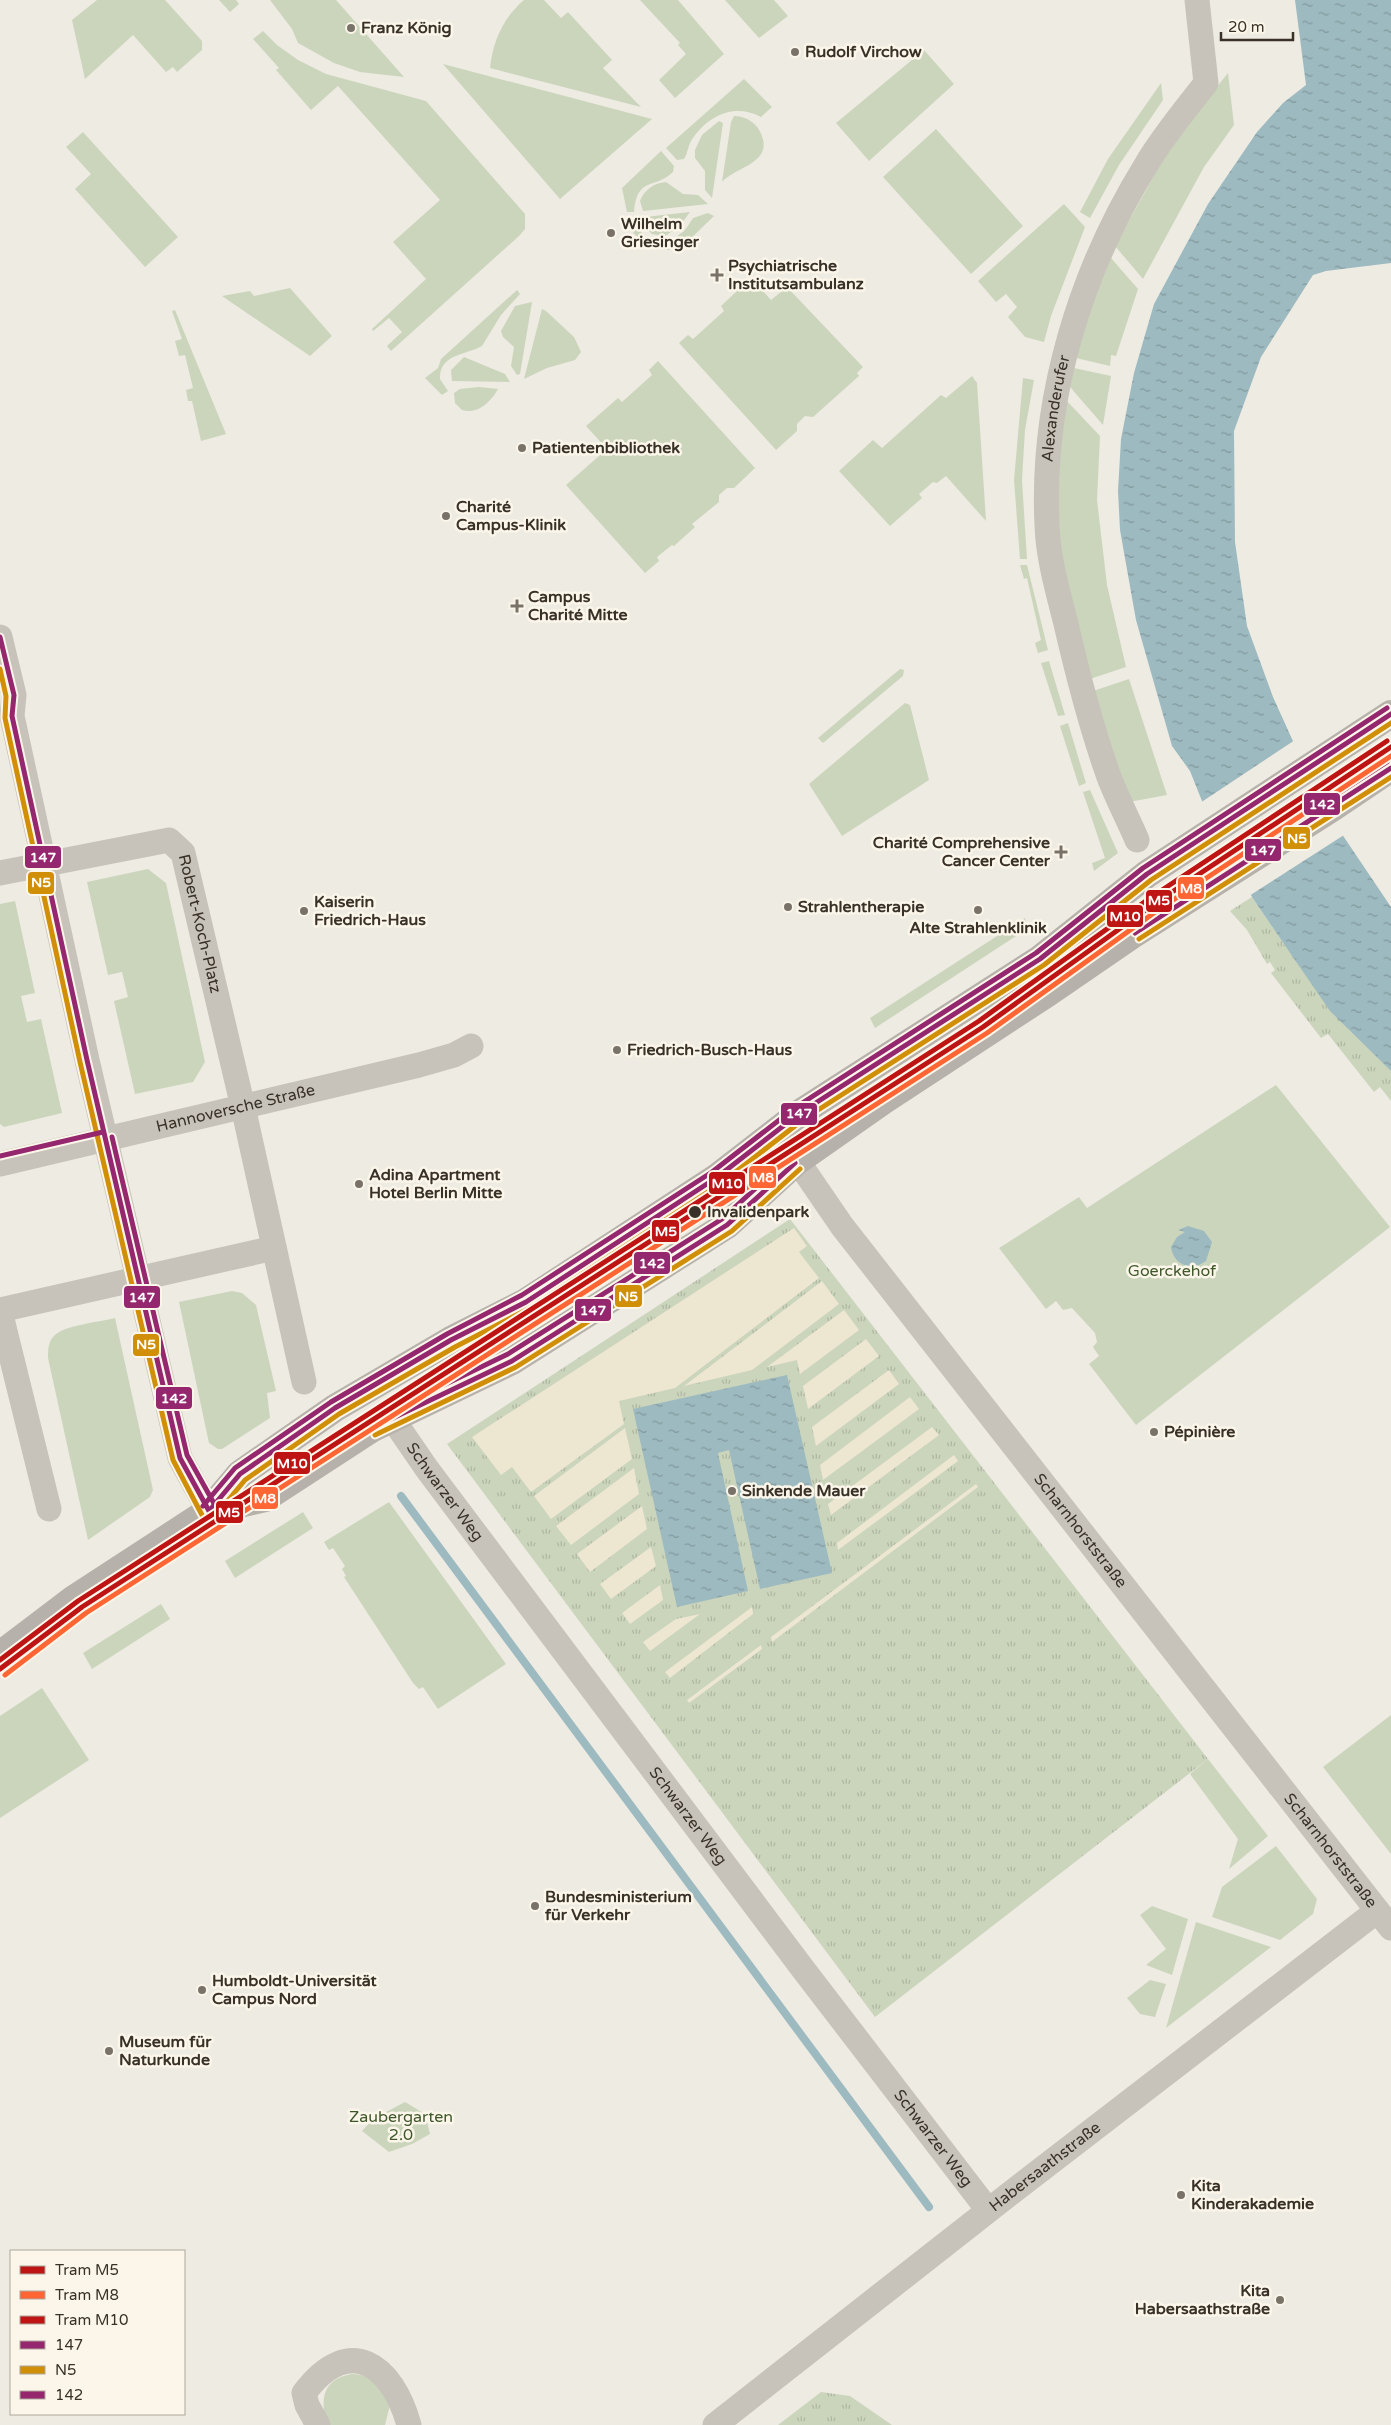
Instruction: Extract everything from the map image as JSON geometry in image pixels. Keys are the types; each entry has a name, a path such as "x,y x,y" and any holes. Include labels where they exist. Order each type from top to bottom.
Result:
{"main road":[{"path":"0,1655 74,1599 209,1511 233,1480 246,1468 335,1408 451,1340 526,1302 716,1178 808,1108 1040,959 1147,874 1391,714"},
{"path":"209,1511 265,1498 341,1447 392,1418 504,1366 713,1234 727,1224 797,1161 884,1100 1132,935 1332,808 1391,768"},
{"path":"372,1387 392,1418"}],"street":[{"name":"Alexanderufer","path":"1137,840 1107,768 1081,689 1057,590 1047,526 1048,445 1061,371 1085,290 1104,243 1146,166 1168,132 1206,83 1197,0"},
{"path":"0,637 14,695 12,716 105,1139 180,1458 209,1511"},
{"name":"Robert-Koch-Platz","path":"0,873 169,840 183,853 243,1107"},
{"name":"Hannoversche Straße","path":"0,1164 419,1065 454,1055 471,1046"},
{"path":"243,1107 304,1382"},
{"name":"Scharnhorststraße","path":"777,1131 842,1226 1384,1920"},
{"path":"49,1509 0,1310 274,1248"},
{"name":"Schwarzer Weg","path":"392,1418 428,1469 803,1969 988,2210"},
{"name":"Habersaathstraße","path":"715,2425 988,2210 1384,1920"},
{"path":"318,2425 307,2405 304,2393 324,2371 337,2363 350,2359 360,2360 380,2373 405,2412 409,2425"}],"green space":[{"path":"97,0 165,0 202,41 202,50 177,72 173,67 166,72 133,35 85,79 72,20"},
{"path":"219,0 236,0 239,4 230,12"},
{"path":"270,0 336,0 404,77 360,72 334,63 298,43 292,29"},
{"path":"524,0 544,0 561,18 568,12 612,60 603,68 641,107 490,68 491,58 500,31 510,14"},
{"path":"640,0 678,0 724,54 675,98 659,80 686,54 678,45 680,43"},
{"path":"725,0 774,0 788,16 759,38"},
{"path":"263,31 277,45 298,60 326,74 426,101 525,214 525,229 519,236 391,351 387,346 402,332 389,318 373,331 372,329 426,279 393,242 440,200 338,86 311,110 276,70 279,68 253,39"},
{"path":"924,50 954,84 869,161 836,123"},
{"path":"443,64 652,119 560,199"},
{"path":"1228,73 1234,125 1204,167 1143,279 1115,246 1172,143"},
{"path":"744,79 772,107 761,117 742,111 732,111 715,118 699,130 690,143 684,159 677,160 666,148"},
{"path":"1161,83 1163,100 1119,165 1090,218 1080,212 1108,159"},
{"path":"734,116 747,119 756,125 763,140 763,149 760,156 753,162 722,182 731,122"},
{"path":"719,121 723,123 712,198 705,190 705,171 695,158 695,150 702,135"},
{"path":"936,129 1023,226 971,274 883,177"},
{"path":"83,132 178,237 145,267 75,189 91,174 66,147"},
{"path":"661,151 674,166 673,172 643,188 636,201 634,212 627,212 622,188"},
{"path":"666,182 683,194 698,195 708,204 643,211 640,201 647,190"},
{"path":"1064,204 1085,227 1051,316 1044,342 1025,337 1008,317 1017,307 1006,294 996,302 978,281"},
{"path":"690,212 679,227 665,236 652,234 644,226 645,217"},
{"path":"708,213 714,216 685,244 668,250 645,246 625,223 635,218 638,227 648,239 661,242 676,237 684,231 693,218"},
{"path":"1111,258 1138,289 1116,356 1111,355 1110,366 1076,358 1090,308"},
{"path":"751,278 771,300 787,287 863,367 857,373 859,376 813,417 805,416 797,424 797,431 776,450 679,343 688,335 693,339 724,311 721,306"},
{"path":"290,288 332,336 310,356 222,296 250,291 254,296"},
{"path":"517,290 520,294 501,315 482,346 455,356 444,365 440,379 448,391 442,395 425,378 438,368 441,359"},
{"path":"532,302 520,374 517,375 511,366 514,347 503,337 501,331 515,306"},
{"path":"542,309 574,337 581,352 575,360 547,368 524,379"},
{"path":"175,310 226,434 201,441 192,401 188,401 186,390 193,388 185,355 179,356 175,341 182,339 172,311"},
{"path":"464,357 505,374 510,382 452,381 451,370"},
{"path":"658,361 755,468 734,488 727,488 719,495 719,502 692,524 695,527 674,546 672,545 657,557 659,561 645,573 566,485 607,449 586,426 618,398 622,402 652,375 649,370"},
{"path":"1074,368 1111,376 1103,425 1070,387"},
{"path":"972,376 977,383 986,521 946,476 937,483 933,482 919,494 922,498 890,526 839,471 873,440 882,448 941,395 946,398"},
{"path":"1023,378 1034,380 1025,430 1022,480 1027,559 1020,559 1014,480"},
{"path":"479,387 498,389 487,403 473,411 462,410 455,403 454,393 460,389"},
{"path":"1066,400 1100,436 1097,500 1107,585 1126,667 1090,679 1070,607 1061,558 1057,508 1061,441"},
{"path":"1020,565 1027,565 1048,650 1038,653 1035,643 1041,640 1027,578 1024,579"},
{"path":"1049,661 1065,715 1058,716 1041,663"},
{"path":"900,669 904,670 903,676 823,743 818,738"},
{"path":"1129,679 1167,795 1129,802 1093,691"},
{"path":"905,703 910,705 929,780 842,836 809,784"},
{"path":"1068,723 1086,783 1079,786 1060,726"},
{"path":"1090,790 1118,853 1094,871 1092,863 1105,858 1083,792"},
{"path":"148,869 166,883 205,1062 193,1082 135,1094 114,1001 128,997 122,972 108,975 87,882"},
{"path":"1252,897 1284,944 1391,1071 1391,1101 1380,1087 1374,1092 1328,1034 1321,1038 1271,973 1275,970 1270,962 1267,964 1247,930 1230,911"},
{"path":"15,901 35,993 21,996 27,1022 41,1019 62,1113 4,1127 0,1124 0,904"},
{"path":"1025,918 1027,929 875,1028 870,1018"},
{"name":"Goerckehof","path":"1276,1085 1390,1227 1136,1425 1089,1364 1099,1356 1093,1347 1097,1342 1095,1333 1072,1308 1063,1310 1056,1301 1046,1309 999,1248 1079,1197 1087,1208"},
{"name":"Invalidenpark","path":"790,1219 1208,1759 875,2017 447,1444"},
{"path":"232,1291 242,1293 256,1305 276,1391 267,1393 270,1418 222,1449 218,1449 209,1443 179,1302"},
{"path":"115,1318 153,1490 150,1497 88,1540 48,1358 48,1349 52,1338 59,1332"},
{"path":"389,1502 506,1664 438,1709 423,1687 419,1689 413,1683 344,1577 346,1576 342,1569 345,1566 333,1548 329,1550 324,1542"},
{"path":"303,1512 313,1528 235,1578 225,1561"},
{"path":"161,1604 170,1619 92,1669 83,1653"},
{"path":"42,1688 89,1760 0,1818 0,1716"},
{"path":"1391,1715 1391,1854 1323,1767"},
{"path":"1208,1759 1268,1836 1229,1869 1238,1839 1190,1774"},
{"path":"1276,1846 1317,1899 1313,1914 1280,1940 1212,1917 1222,1887"},
{"path":"1152,1906 1188,1919 1172,1975 1146,1965 1166,1949 1140,1915"},
{"path":"1196,1922 1271,1947 1166,2028"},
{"path":"1150,1980 1166,1984 1155,2017 1140,2014 1127,1998"},
{"name":"Zaubergarten 2.0","path":"405,2102 425,2114 430,2134 412,2144 389,2152 362,2131 373,2119"},
{"path":"352,2374 366,2376 371,2379 383,2393 390,2405 385,2425 327,2425 324,2407 326,2392 334,2381"},
{"path":"821,2392 850,2396 892,2425 778,2425"}],"shaded area":[{"path":"794,1228 807,1246 799,1252 819,1278 675,1388 619,1401 624,1424 531,1492 512,1467 501,1475 472,1437"},
{"path":"822,1281 839,1304 752,1370 684,1386"},
{"path":"844,1310 859,1330 800,1374 797,1360 767,1367"},
{"path":"866,1339 879,1356 808,1409 803,1386"},
{"path":"889,1370 899,1384 816,1446 812,1427"},
{"path":"910,1397 919,1409 823,1480 820,1465"},
{"path":"932,1427 939,1435 831,1515 828,1504"},
{"path":"625,1428 632,1459 551,1519 534,1496"},
{"path":"954,1455 958,1461 838,1550 837,1543"},
{"path":"634,1468 639,1494 571,1545 556,1526"},
{"path":"976,1484 978,1487 772,1642 771,1637"},
{"path":"642,1506 647,1529 590,1572 577,1554"},
{"path":"651,1547 656,1566 611,1599 600,1584"},
{"path":"660,1585 663,1600 630,1624 622,1613"},
{"path":"752,1607 753,1614 670,1678 665,1672"},
{"path":"700,1614 650,1651 643,1642 676,1619"},
{"path":"761,1645 762,1649 689,1703 687,1700"}],"water":[{"path":"1295,0 1391,0 1391,263 1326,271 1313,275 1261,357 1234,431 1235,542 1247,626 1273,697 1321,803 1391,907 1391,1071 1330,1011 1252,897 1202,801 1190,771 1172,746 1136,620 1120,530 1118,491 1121,439 1134,373 1154,304 1208,204 1257,132 1283,103 1306,85"},
{"path":"1188,1226 1204,1231 1212,1242 1206,1261 1195,1266 1184,1265 1179,1262 1175,1258 1171,1247 1177,1237 1185,1232 1178,1230"},
{"path":"787,1375 832,1573 760,1589 729,1450 718,1453 748,1591 677,1607 633,1409"}],"pier":[{"path":"1295,740 1323,802 1344,835 1249,896 1200,803"}],"waterway":[{"path":"401,1496 929,2207"}],"tram line":[{"name":"M10","path":"0,1660 78,1601 979,1021 1150,898 1387,741"},
{"name":"M5","path":"0,1669 82,1607 983,1027 1154,904 1391,747"},
{"name":"M8","path":"5,1675 86,1613 987,1033 1158,910 1391,756"}],"transit line":[{"name":"147","path":"0,637 14,695 12,716 87,1060 180,1458 209,1511"},
{"name":"N5","path":"0,669 6,696 5,718 80,1062 173,1460 202,1515"},
{"name":"142","path":"203,1506 235,1468 331,1402 447,1334 522,1295 712,1172 796,1107 1036,953 1143,868 1387,708"},
{"name":"147","path":"209,1511 240,1474 335,1408 451,1340 526,1302 716,1178 800,1113 1040,959 1147,874 1391,714"},
{"name":"N5","path":"215,1516 245,1480 339,1414 455,1347 530,1308 720,1184 804,1119 1044,965 1151,880 1391,723"},
{"name":"142","path":"1131,927 1387,762"},
{"name":"147","path":"1135,933 1391,768"},
{"name":"N5","path":"1139,939 1391,777"},
{"name":"142","path":"0,1156 103,1132"},
{"name":"142","path":"112,1137 187,1455 216,1507"},
{"name":"142","path":"369,1421 508,1354 722,1219 790,1157"},
{"name":"147","path":"372,1428 512,1361 727,1225 795,1163"},
{"name":"N5","path":"375,1435 516,1367 732,1231 800,1169"}],"place":[{"name":"Franz König","path":"351,28"},
{"name":"Rudolf Virchow","path":"795,52"},
{"name":"Wilhelm Griesinger","path":"611,233"},
{"name":"Psychiatrische Institutsambulanz","path":"717,275"},
{"name":"Patientenbibliothek","path":"522,448"},
{"name":"Charité Campus-Klinik","path":"446,516"},
{"name":"Campus Charité Mitte","path":"517,606"},
{"name":"Charité Comprehensive Cancer Center","path":"1061,852"},
{"name":"Strahlentherapie","path":"788,907"},
{"name":"Alte Strahlenklinik","path":"978,910"},
{"name":"Kaiserin Friedrich-Haus","path":"304,911"},
{"name":"Friedrich-Busch-Haus","path":"617,1050"},
{"name":"Adina Apartment Hotel Berlin Mitte","path":"359,1184"},
{"name":"Invalidenpark","path":"695,1212"},
{"name":"Pépinière","path":"1154,1432"},
{"name":"Sinkende Mauer","path":"732,1491"},
{"name":"Bundesministerium für Verkehr","path":"535,1906"},
{"name":"Humboldt-Universität Campus Nord","path":"202,1990"},
{"name":"Museum für Naturkunde","path":"109,2051"},
{"name":"Kita Kinderakademie","path":"1181,2195"},
{"name":"Kita Habersaathstraße","path":"1280,2300"}]}
